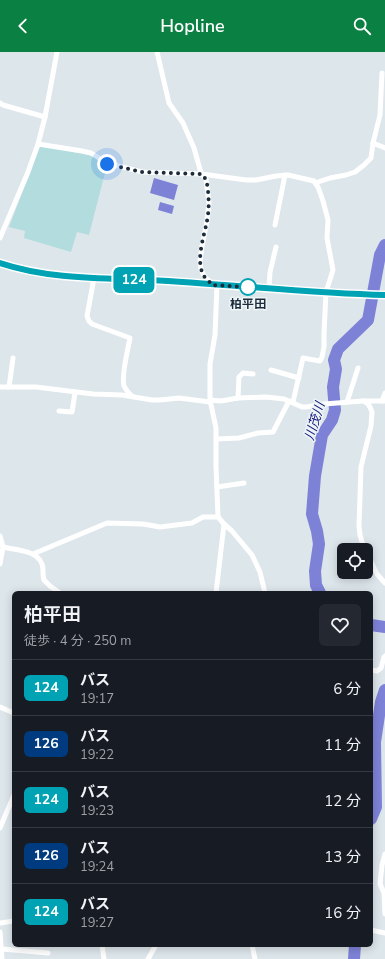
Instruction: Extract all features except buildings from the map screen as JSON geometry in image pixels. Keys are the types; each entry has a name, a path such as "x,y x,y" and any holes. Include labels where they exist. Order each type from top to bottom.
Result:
{"main road":[{"path":"0,263 28,270 94,278 150,280 381,295"}],"street":[{"path":"0,238 28,172 38,144 45,118 57,52"},
{"path":"157,52 169,103 183,123 194,148 202,174 206,179 209,203 200,261 204,276 214,285 215,335 210,364 210,401 216,428 218,518"},
{"path":"315,183 355,172 371,158 380,115 382,74"},
{"path":"0,103 45,118"},
{"path":"373,143 385,148"},
{"path":"38,144 92,153 107,164 132,170 202,174 246,180 288,175 314,181 318,187 324,201 328,220 327,238 333,270 326,292 324,347 322,357 320,361 303,358 299,378 291,402 272,432 258,433 239,438 216,439"},
{"path":"276,224 285,175"},
{"path":"269,288 270,272 276,246"},
{"path":"94,278 87,316 92,324 130,338 123,378 124,386 127,392 132,396"},
{"path":"9,387 13,358"},
{"path":"347,402 358,368"},
{"path":"271,370 299,378"},
{"path":"238,398 239,377 243,373 253,374"},
{"path":"0,387 36,387 75,393 132,396 152,400 179,398 221,401 238,398 266,397 284,399 302,407 347,402 384,401 385,393"},
{"path":"59,411 72,412 75,393"},
{"path":"362,543 360,535 360,476 362,459 371,426 372,412 368,404 363,401"},
{"path":"217,487 244,484"},
{"path":"34,554 105,524 143,524 160,527 192,523 203,517 218,518 232,531 252,555 260,572 265,591"},
{"path":"216,591 224,524"},
{"path":"0,536 3,547 0,564"},
{"path":"3,547 34,554 43,566 44,580 57,591"},
{"path":"373,565 377,574 385,583"},
{"path":"373,670 377,671 381,668 385,656"},
{"path":"0,707 12,712"},
{"path":"0,828 12,800"},
{"path":"385,854 382,864 380,884 384,893 385,914"},
{"path":"0,923 12,921"},
{"path":"373,930 385,933"},
{"path":"0,932 2,959"},
{"path":"102,947 104,959"},
{"path":"148,959 155,947"},
{"path":"252,947 255,959"},
{"path":"2,949 48,953"}],"shaded area":[{"path":"43,146 89,155 107,165 89,235 77,232 71,252 24,238 25,231 9,227 40,147"}],"water":[{"path":"154,178 178,185 174,200 150,193"},
{"path":"160,202 174,206 172,214 158,210"}],"waterway":[{"name":"川茂川","path":"319,591 316,585 315,571 319,544 312,514 315,476 322,435 332,420 335,410 333,387 336,369 334,360 338,349 368,320 380,255 385,245"},
{"name":"川茂川","path":"373,625 385,627"},
{"name":"川茂川","path":"373,814 376,807 375,742 381,702 385,690"},
{"name":"川茂川","path":"354,959 355,947"}],"bus line":[{"name":"124","path":"0,263 46,273 94,278 150,280 385,295"}],"place":[{"name":"柏平田","path":"248,287"}],"route":[{"path":"107,164 142,172 202,174 206,179 209,203 200,261 201,269 204,276 212,285 248,287"}]}
